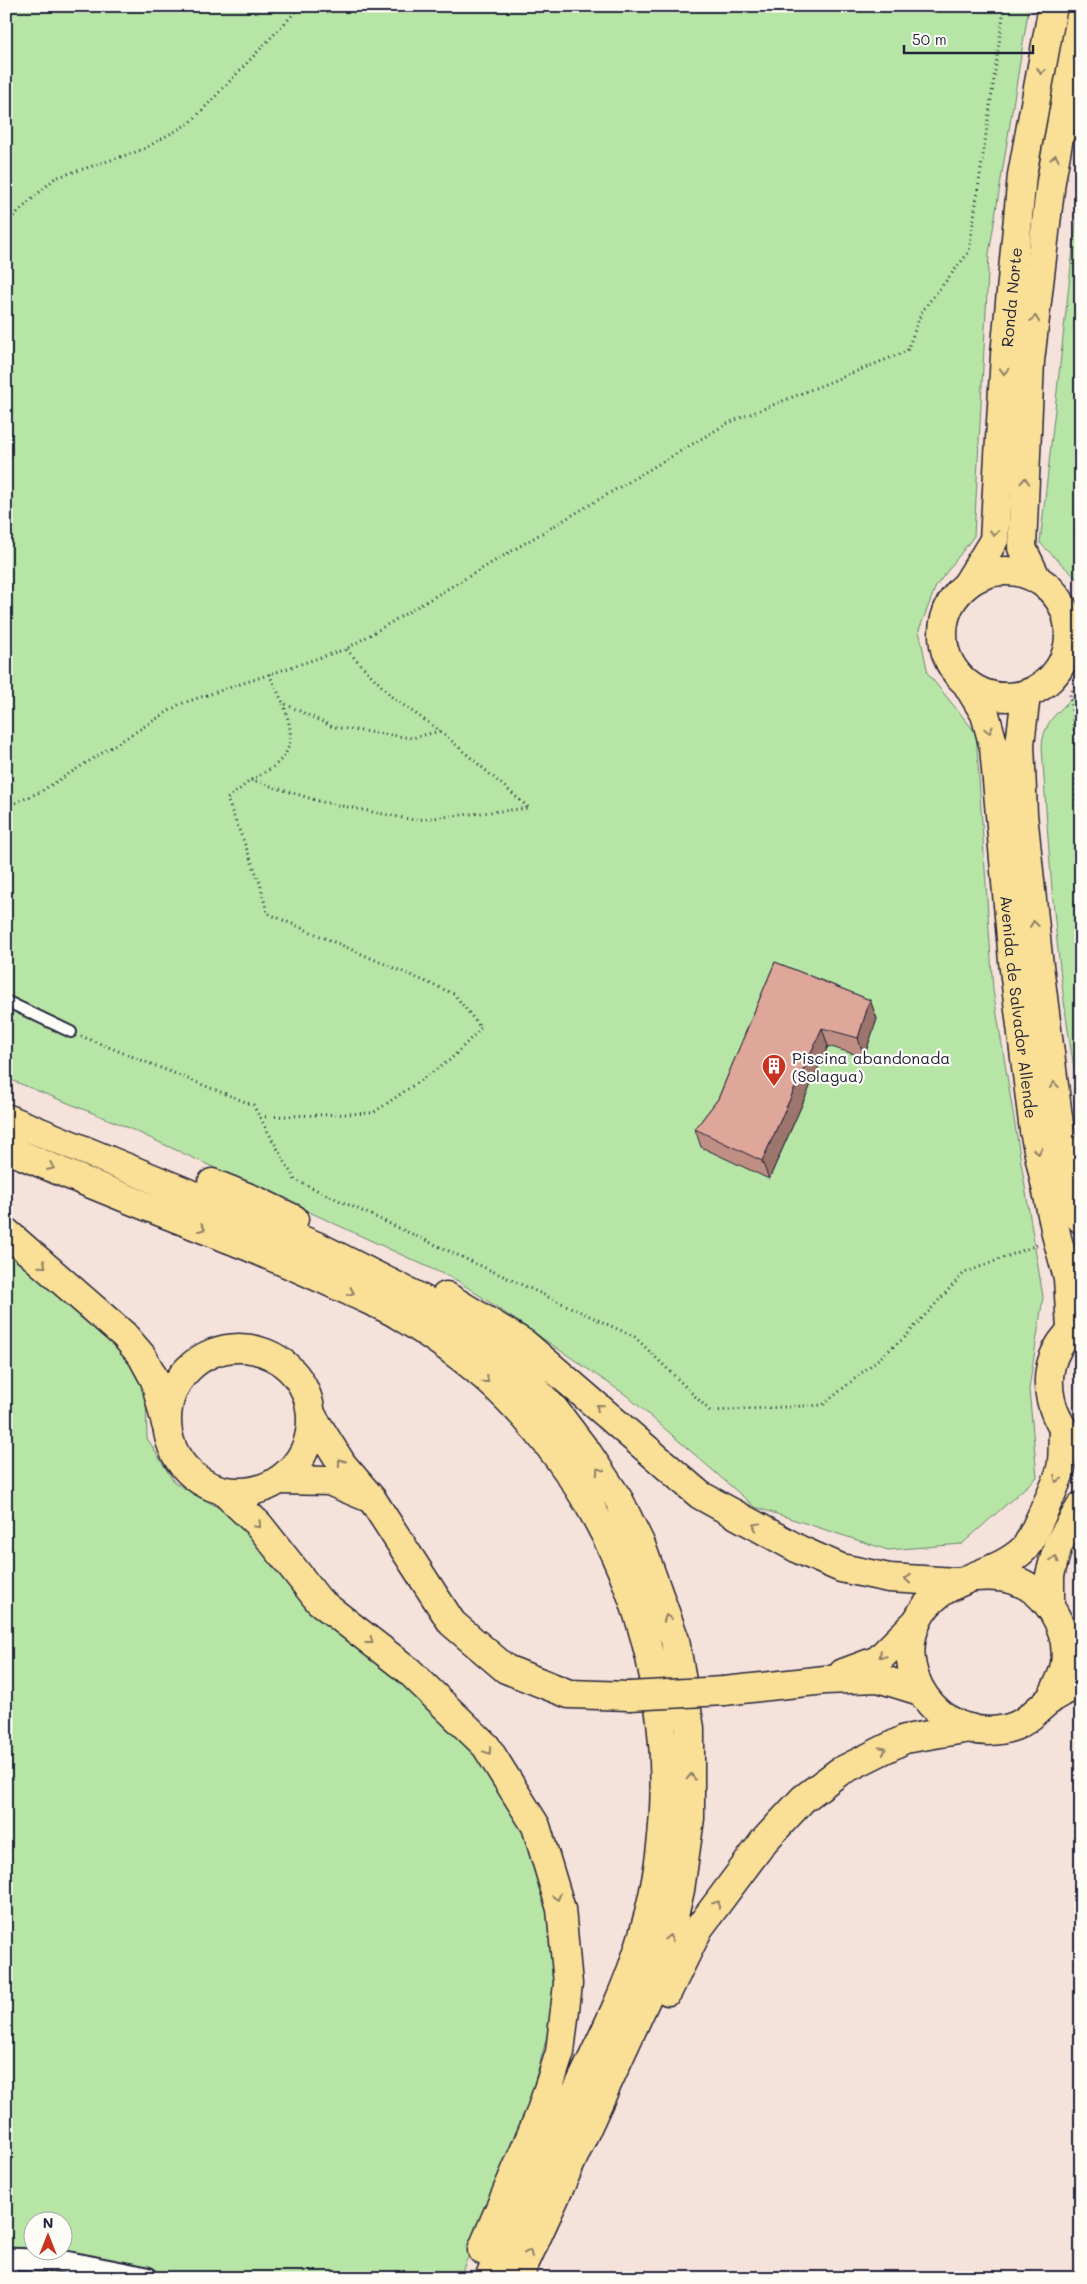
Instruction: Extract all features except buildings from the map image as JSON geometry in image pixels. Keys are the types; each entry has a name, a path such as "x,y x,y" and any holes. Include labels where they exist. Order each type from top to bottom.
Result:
{"main road":[{"name":"Ronda Norte","path":"967,584 994,540 1005,355 1022,175 1053,6"},
{"name":"Ronda Norte","path":"1037,579 1022,548 1030,361 1051,181 1081,16"},
{"path":"1001,571 1019,572 1037,579 1050,589 1061,603 1075,635 1057,672 1043,686 1026,695 1006,698 986,695 968,686 954,672 945,655 942,635 944,616 953,598 967,584 983,575 1001,571"},
{"name":"Avenida de Salvador Allende","path":"968,686 985,714 994,747 1012,961 1034,1131 1057,1238 1068,1278 1076,1326"},
{"name":"Avenida de Salvador Allende","path":"1026,695 1020,744 1023,814 1038,957 1059,1125 1081,1219"},
{"path":"6,1103 257,1201 415,1277 525,1344 700,1495 800,1550 841,1568 889,1578 964,1580 994,1576 1015,1581 1034,1592 1050,1607 1060,1624 1065,1643 1065,1663 1060,1682 1050,1700"},
{"path":"6,1118 319,1247 434,1305 516,1370 554,1410 589,1455 619,1500 641,1545 675,1640 690,1728 690,1818 680,1890 664,1960 518,2278"},
{"path":"6,1148 292,1265 397,1314 462,1359 508,1399 555,1453 590,1506 615,1551 634,1599 648,1651 664,1730 664,1810 656,1887 638,1952 611,2020 489,2278"},
{"path":"6,1232 130,1342 142,1356 155,1380 171,1446 183,1467 201,1482 223,1491 242,1492 261,1489 279,1480 297,1463 308,1441 312,1416"},
{"path":"826,1680 878,1660 917,1621 927,1605 940,1592 1002,1563 1026,1547 1061,1471 1072,1440 1052,1411 1048,1390 1050,1368 1058,1347 1076,1326"},
{"path":"166,1424 168,1401 177,1380 192,1363 212,1352 235,1347 257,1349 278,1358 295,1374 307,1394 312,1416 342,1464 372,1499 452,1623 506,1669 569,1694 629,1696 724,1691 826,1680 878,1678 920,1691"},
{"path":"279,1480 329,1481 372,1499"},
{"path":"223,1491 259,1525 319,1601 409,1671 486,1746 536,1826 561,1909 568,1984 560,2052 540,2114 471,2278"},
{"path":"1050,1607 1050,1575 1058,1545 1081,1506"},
{"path":"917,1621 910,1644 911,1668 920,1691 933,1708 950,1721 970,1728 992,1730 1014,1726 1034,1715 1050,1700 1081,1682"},
{"path":"559,2191 596,2142 699,1928 764,1840 803,1799 839,1772 906,1739 970,1728"}],"street":[{"path":"9,2270 60,2261 147,2278"}],"lane":[{"path":"6,1001 71,1032"}],"path":[{"path":"6,223 55,178 142,150 191,122 301,6"},
{"path":"6,807 40,792 180,704 346,648 728,423 907,351 922,311 969,252 1004,9 1002,6"},
{"path":"1081,429 1076,532 1081,550"},
{"path":"251,780 322,802 414,820 529,808 440,730 392,697 346,648"},
{"path":"260,1118 372,1113 450,1060 481,1028 454,994 267,913 260,883 227,799 251,780 269,771 284,758 291,725 269,674"},
{"path":"1081,678 1070,694 1075,740 1076,824 1081,848"},
{"path":"283,703 333,726 412,738 440,730"},
{"path":"71,1032 253,1105 295,1180 635,1337 710,1411 823,1405 905,1337 964,1273 1057,1238"}],"green space":[{"path":"6,6 1029,6 989,254 974,536 936,586 919,630 928,674 976,733 993,990 1043,1297 1029,1389 1037,1477 962,1544 888,1550 755,1507 626,1395 458,1281 120,1124 6,1078"},
{"path":"1081,177 1081,583 1040,543"},
{"path":"1081,686 1081,1107 1060,972 1042,745 1047,726"},
{"path":"6,1246 136,1361 146,1390 147,1438 174,1482 250,1526 458,1729 506,1788 549,1897 559,1991 521,2134 459,2278 6,2278"}],"place":[{"name":"Piscina abandonada (Solagua)","path":"774,1087"}]}
